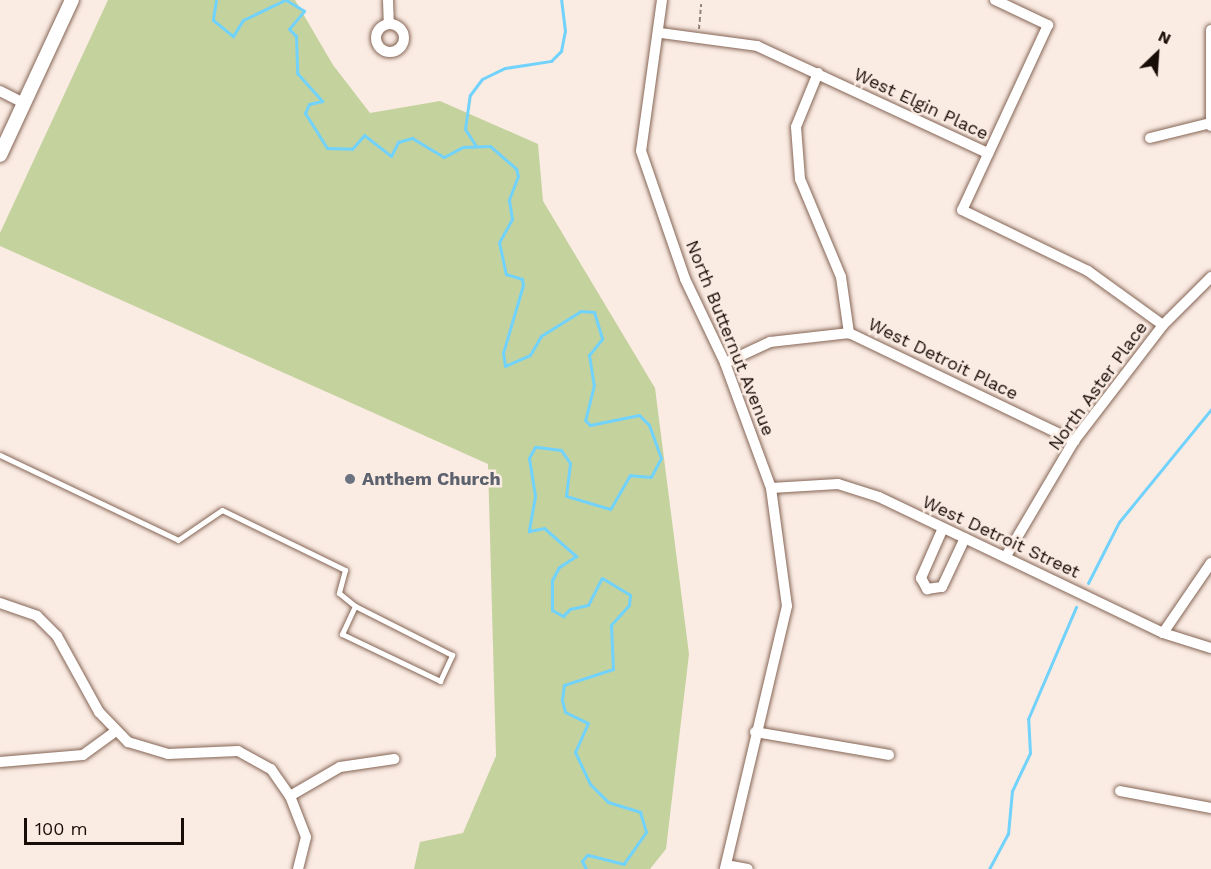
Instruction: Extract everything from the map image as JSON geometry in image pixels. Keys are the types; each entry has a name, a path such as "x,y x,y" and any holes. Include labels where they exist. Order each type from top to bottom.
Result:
{"main road":[{"path":"0,155 72,0"}],"street":[{"path":"388,0 388,24"},
{"name":"North Butternut Avenue","path":"662,0 661,33 641,151 685,279 725,363 771,488 787,606 755,732 726,867"},
{"path":"988,153 1048,25 994,0"},
{"path":"1150,138 1211,124 1211,30"},
{"name":"West Elgin Place","path":"661,33 698,35 744,42 818,73 988,153 962,210 1088,271 1164,326"},
{"path":"818,73 796,127 800,179 841,276 849,333"},
{"path":"0,91 24,103"},
{"name":"North Aster Place","path":"1006,556 1074,441 1164,326 1211,277"},
{"name":"West Detroit Place","path":"725,363 771,342 849,333 1074,441"},
{"name":"West Detroit Street","path":"771,488 838,484 879,497 1163,633 1211,648"},
{"path":"943,528 921,578 927,589 942,587 965,538"},
{"path":"1163,633 1211,563"},
{"path":"0,603 37,616 57,636 115,732 154,752 217,748 247,754 271,769 291,796 306,837 298,869"},
{"path":"0,762 83,755 115,732"},
{"path":"755,732 889,755"},
{"path":"291,796 340,767 394,759"},
{"path":"1120,791 1211,808"},
{"path":"726,867 748,869"}],"lane":[{"path":"0,454 178,540 222,510 345,570 339,593 355,606 452,654 440,681 342,634 355,606"}],"path":[{"path":"698,35 701,4"}],"green space":[{"path":"108,0 295,0 333,65 370,113 440,101 538,144 543,201 655,388 689,654 666,849 650,869 414,869 420,842 463,833 496,756 488,464 0,246 0,233"}],"waterway":[{"path":"216,0 213,20 233,36 243,20 285,0"},
{"path":"286,0 304,11 289,29 296,36 297,73 322,101 309,104 305,113 327,148 352,149 364,135 391,156 398,142 412,138 444,157 463,147 490,146 516,169 518,176 509,200 512,219 499,242 506,274 522,279 523,285 503,353 505,366 530,355 541,336 581,311 594,312 602,339 589,355 594,385 585,420 590,425 639,415 649,425 661,458 651,477 630,475 610,509 566,496 570,463 561,450 535,447 529,458 535,496 529,531 544,528 576,556 559,567 552,580 552,610 563,616 570,609 588,605 602,578 630,595 629,605 611,625 613,669 564,685 562,700 565,712 588,723 575,752 590,784 608,802 640,812 646,832 624,864 587,855 582,861 586,869"},
{"path":"476,146 465,129 470,95 482,79 505,68 551,61 561,51 565,31 561,0"},
{"path":"1088,583 1119,522 1211,409"},
{"path":"989,869 1008,834 1012,791 1030,753 1028,719 1076,607"}],"place":[{"name":"Anthem Church","path":"350,479"}]}
